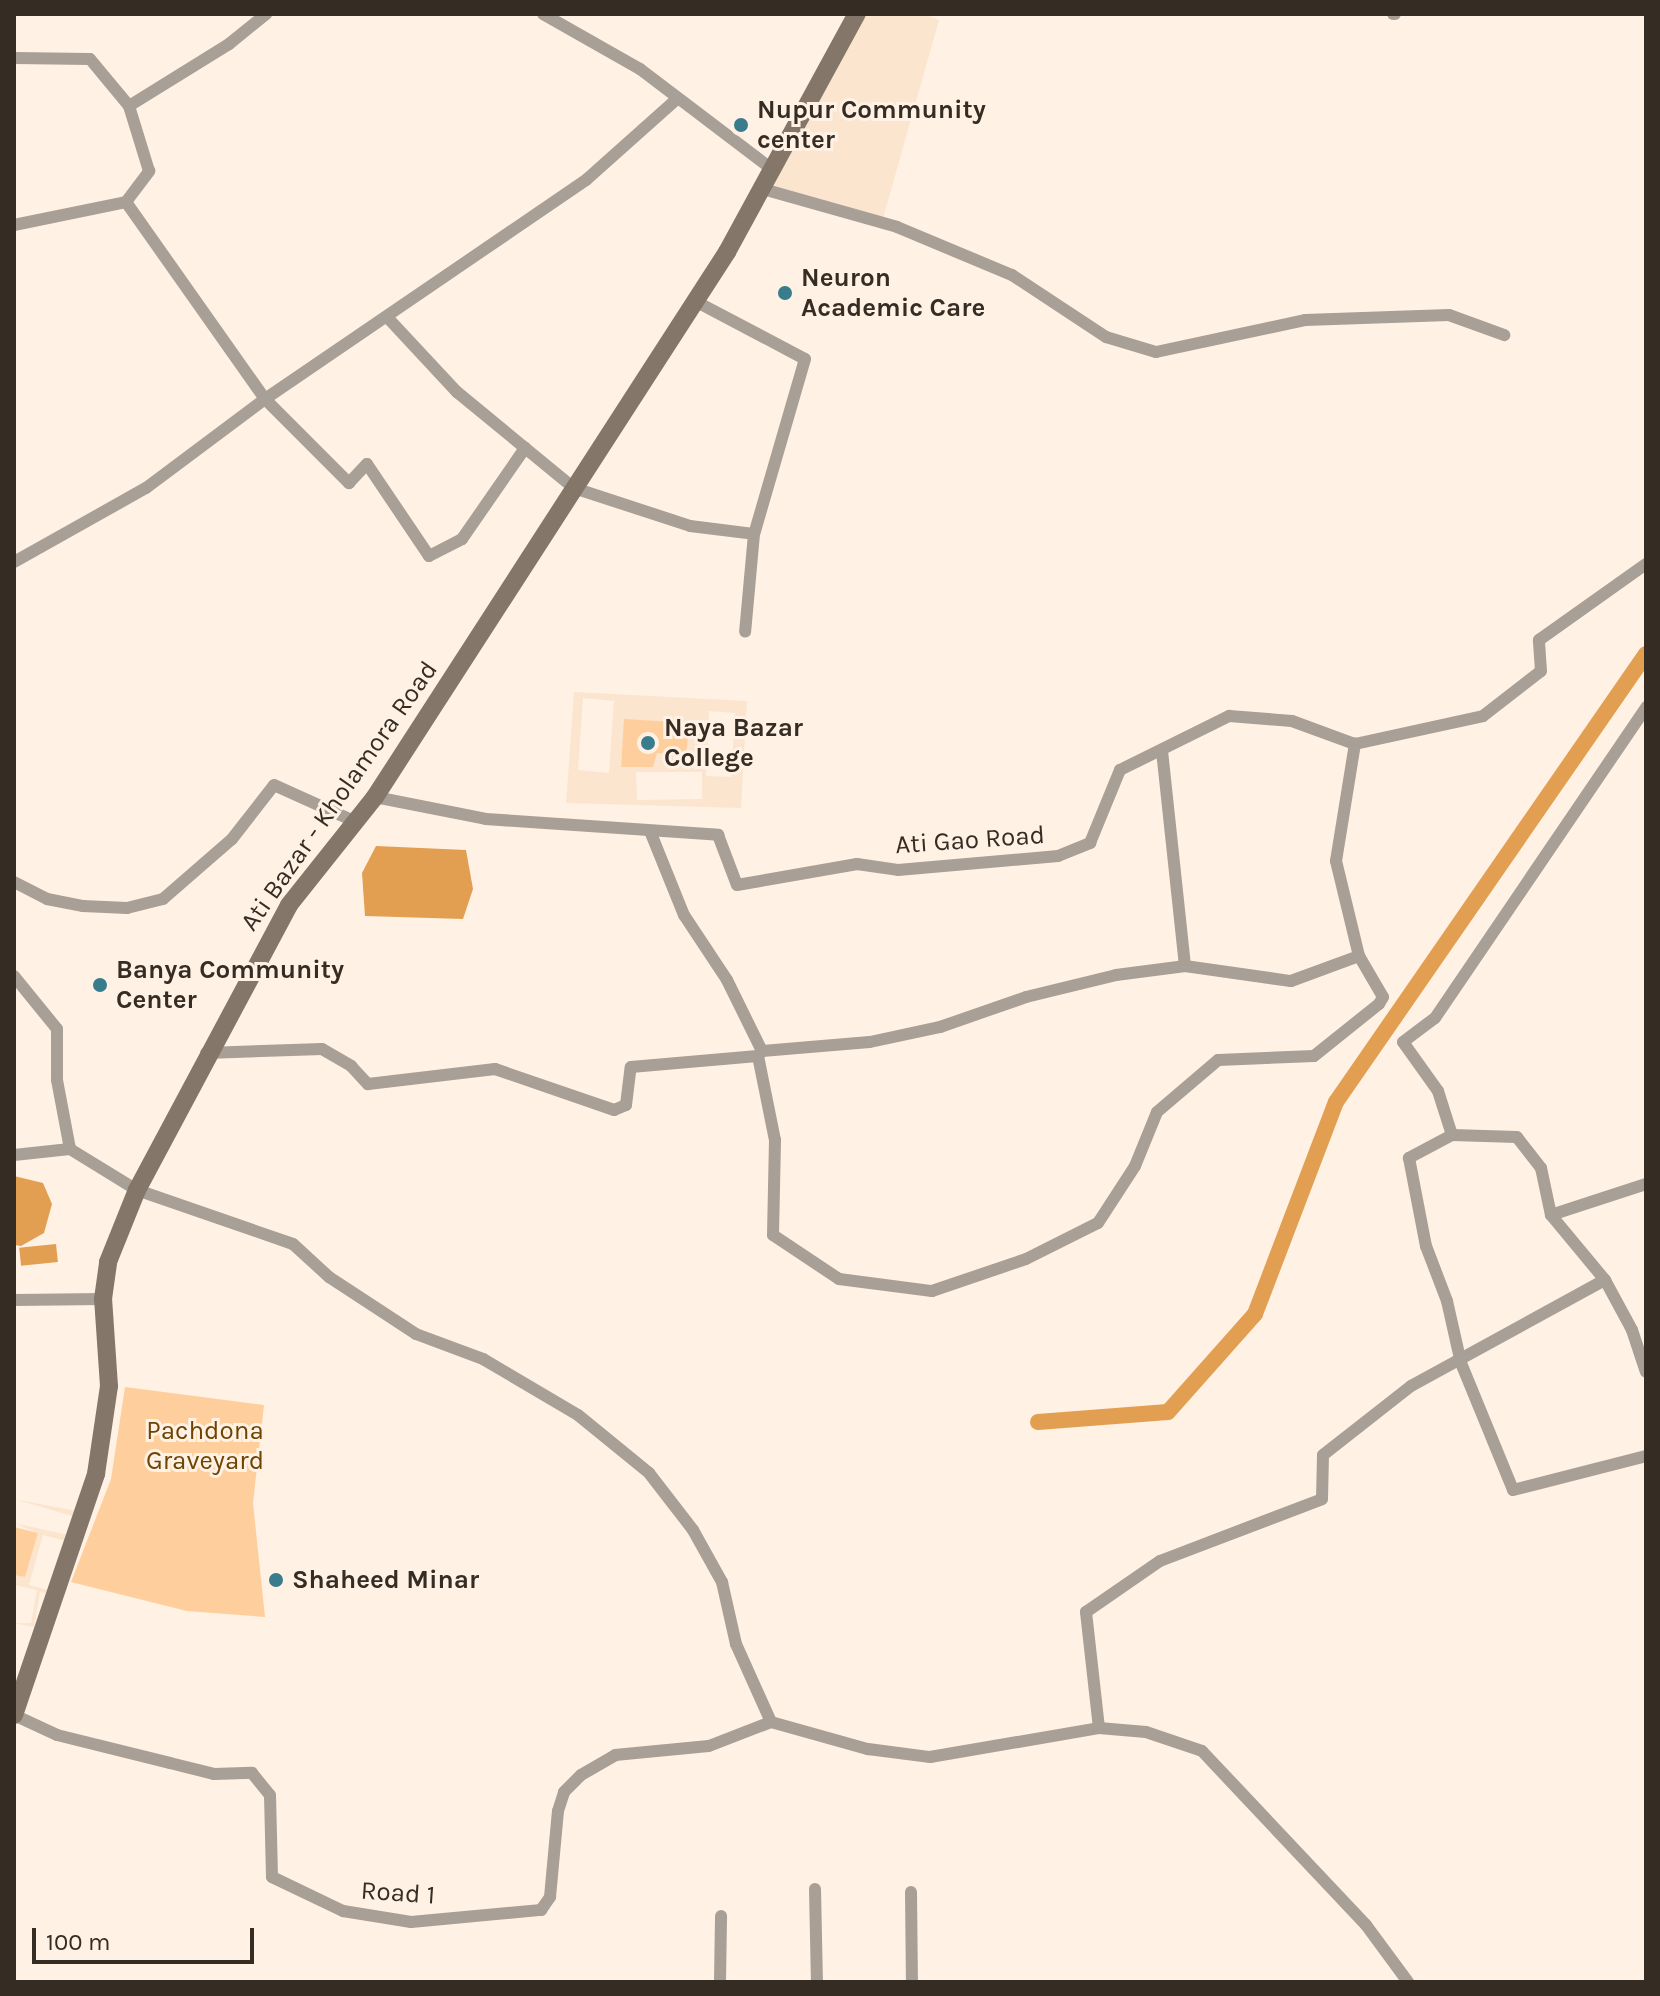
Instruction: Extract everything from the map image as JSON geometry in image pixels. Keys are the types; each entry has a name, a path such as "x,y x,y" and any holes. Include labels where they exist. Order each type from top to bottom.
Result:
{"main road":[{"name":"Ati Bazar - Kholamora Road","path":"14,1715 96,1474 109,1386 103,1299 108,1262 137,1190 206,1053 289,905 375,797 695,301 763,189 857,14"}],"street":[{"path":"129,106 229,44 266,14"},
{"path":"543,14 570,20 773,170"},
{"path":"14,58 90,59 129,106 149,171 126,202 14,225"},
{"path":"14,562 146,488 265,399 586,180 677,99"},
{"path":"763,189 897,227 998,269 1106,337 1156,352 1305,320 1449,315 1504,335"},
{"path":"126,202 265,399 349,483 367,464 429,556 462,539 525,448"},
{"path":"695,301 805,359 754,534 745,632"},
{"path":"387,317 457,392 574,488 690,526 754,534"},
{"path":"375,797 486,819 650,831 684,915 727,980 760,1053 775,1140 773,1235 839,1279 932,1291 1026,1259 1098,1223 1135,1166 1157,1112 1218,1060 1314,1056 1383,997 1359,956 1336,861 1355,744 1483,716 1541,671 1539,640 1646,564"},
{"path":"1452,1135 1438,1091 1403,1042 1435,1018 1646,707"},
{"name":"Ati Gao Road","path":"650,831 718,835 737,885 857,864 898,870 1058,856 1090,843 1120,770 1229,716 1292,721 1355,744"},
{"path":"1162,751 1185,966"},
{"path":"14,882 47,899 83,906 127,908 163,899 232,839 274,785 356,822"},
{"path":"206,1053 322,1049 351,1066 368,1084 495,1069 614,1110 626,1105 631,1067 870,1042 940,1027 1026,997 1116,975 1185,966 1291,981 1359,956"},
{"path":"14,976 57,1029 57,1080 70,1149"},
{"path":"1646,1372 1632,1330 1605,1280 1551,1215 1541,1168 1517,1137 1452,1135 1409,1158 1426,1246 1447,1301 1461,1363 1513,1490 1646,1456"},
{"path":"14,1155 70,1149 137,1190 293,1244 329,1277 416,1334 483,1359 578,1415 649,1473 693,1530 722,1582 736,1644 771,1722 868,1749 930,1757 1099,1728 1146,1732 1202,1751 1366,1925 1408,1982"},
{"path":"1551,1215 1646,1184"},
{"path":"1099,1728 1086,1612 1160,1561 1322,1499 1323,1455 1411,1386 1461,1363 1605,1280"},
{"path":"14,1300 103,1299"},
{"name":"Road 1","path":"14,1715 57,1735 199,1770 252,1773 270,1795 272,1877 343,1911 411,1922 541,1910 550,1897 558,1811 564,1792 581,1775 615,1755 709,1746 771,1722"},
{"path":"815,1889 817,1982"},
{"path":"911,1892 912,1982"},
{"path":"720,1982 721,1916"}],"shaded area":[{"path":"857,14 925,14 939,20 882,222 763,189"},
{"path":"574,692 747,701 741,808 566,803","holes":["583,698 614,701 609,773 578,770","709,711 735,713 731,777 706,776","625,720 677,727 682,733 656,753 621,767","636,772 702,772 702,799 637,800"]},
{"path":"376,846 466,850 473,889 463,919 365,916 362,873"},
{"path":"14,1176 43,1183 52,1204 44,1233 21,1246 14,1245"},
{"path":"56,1244 58,1262 21,1266 19,1248"},
{"path":"14,1499 76,1511 51,1594 40,1592 34,1627 14,1623 31,1623 37,1590 14,1585 14,1575 25,1577 38,1533 14,1523 68,1535 72,1516","holes":["43,1535 65,1541 51,1591 29,1585"]}],"green space":[{"path":"624,719 674,722 688,736 686,756 657,753 653,767 621,767"},
{"name":"Pachdona Graveyard","path":"125,1387 264,1405 253,1503 265,1617 187,1611 71,1582 111,1479"},
{"path":"14,1527 38,1533 25,1577 14,1575"}],"waterway":[{"path":"1038,1422 1168,1412 1255,1314 1336,1102 1646,654"}],"place":[{"name":"Nupur Community center","path":"741,125"},
{"name":"Neuron Academic Care","path":"785,293"},
{"name":"Naya Bazar College","path":"648,743"},
{"name":"Banya Community Center","path":"100,985"},
{"name":"Shaheed Minar","path":"276,1580"}]}
